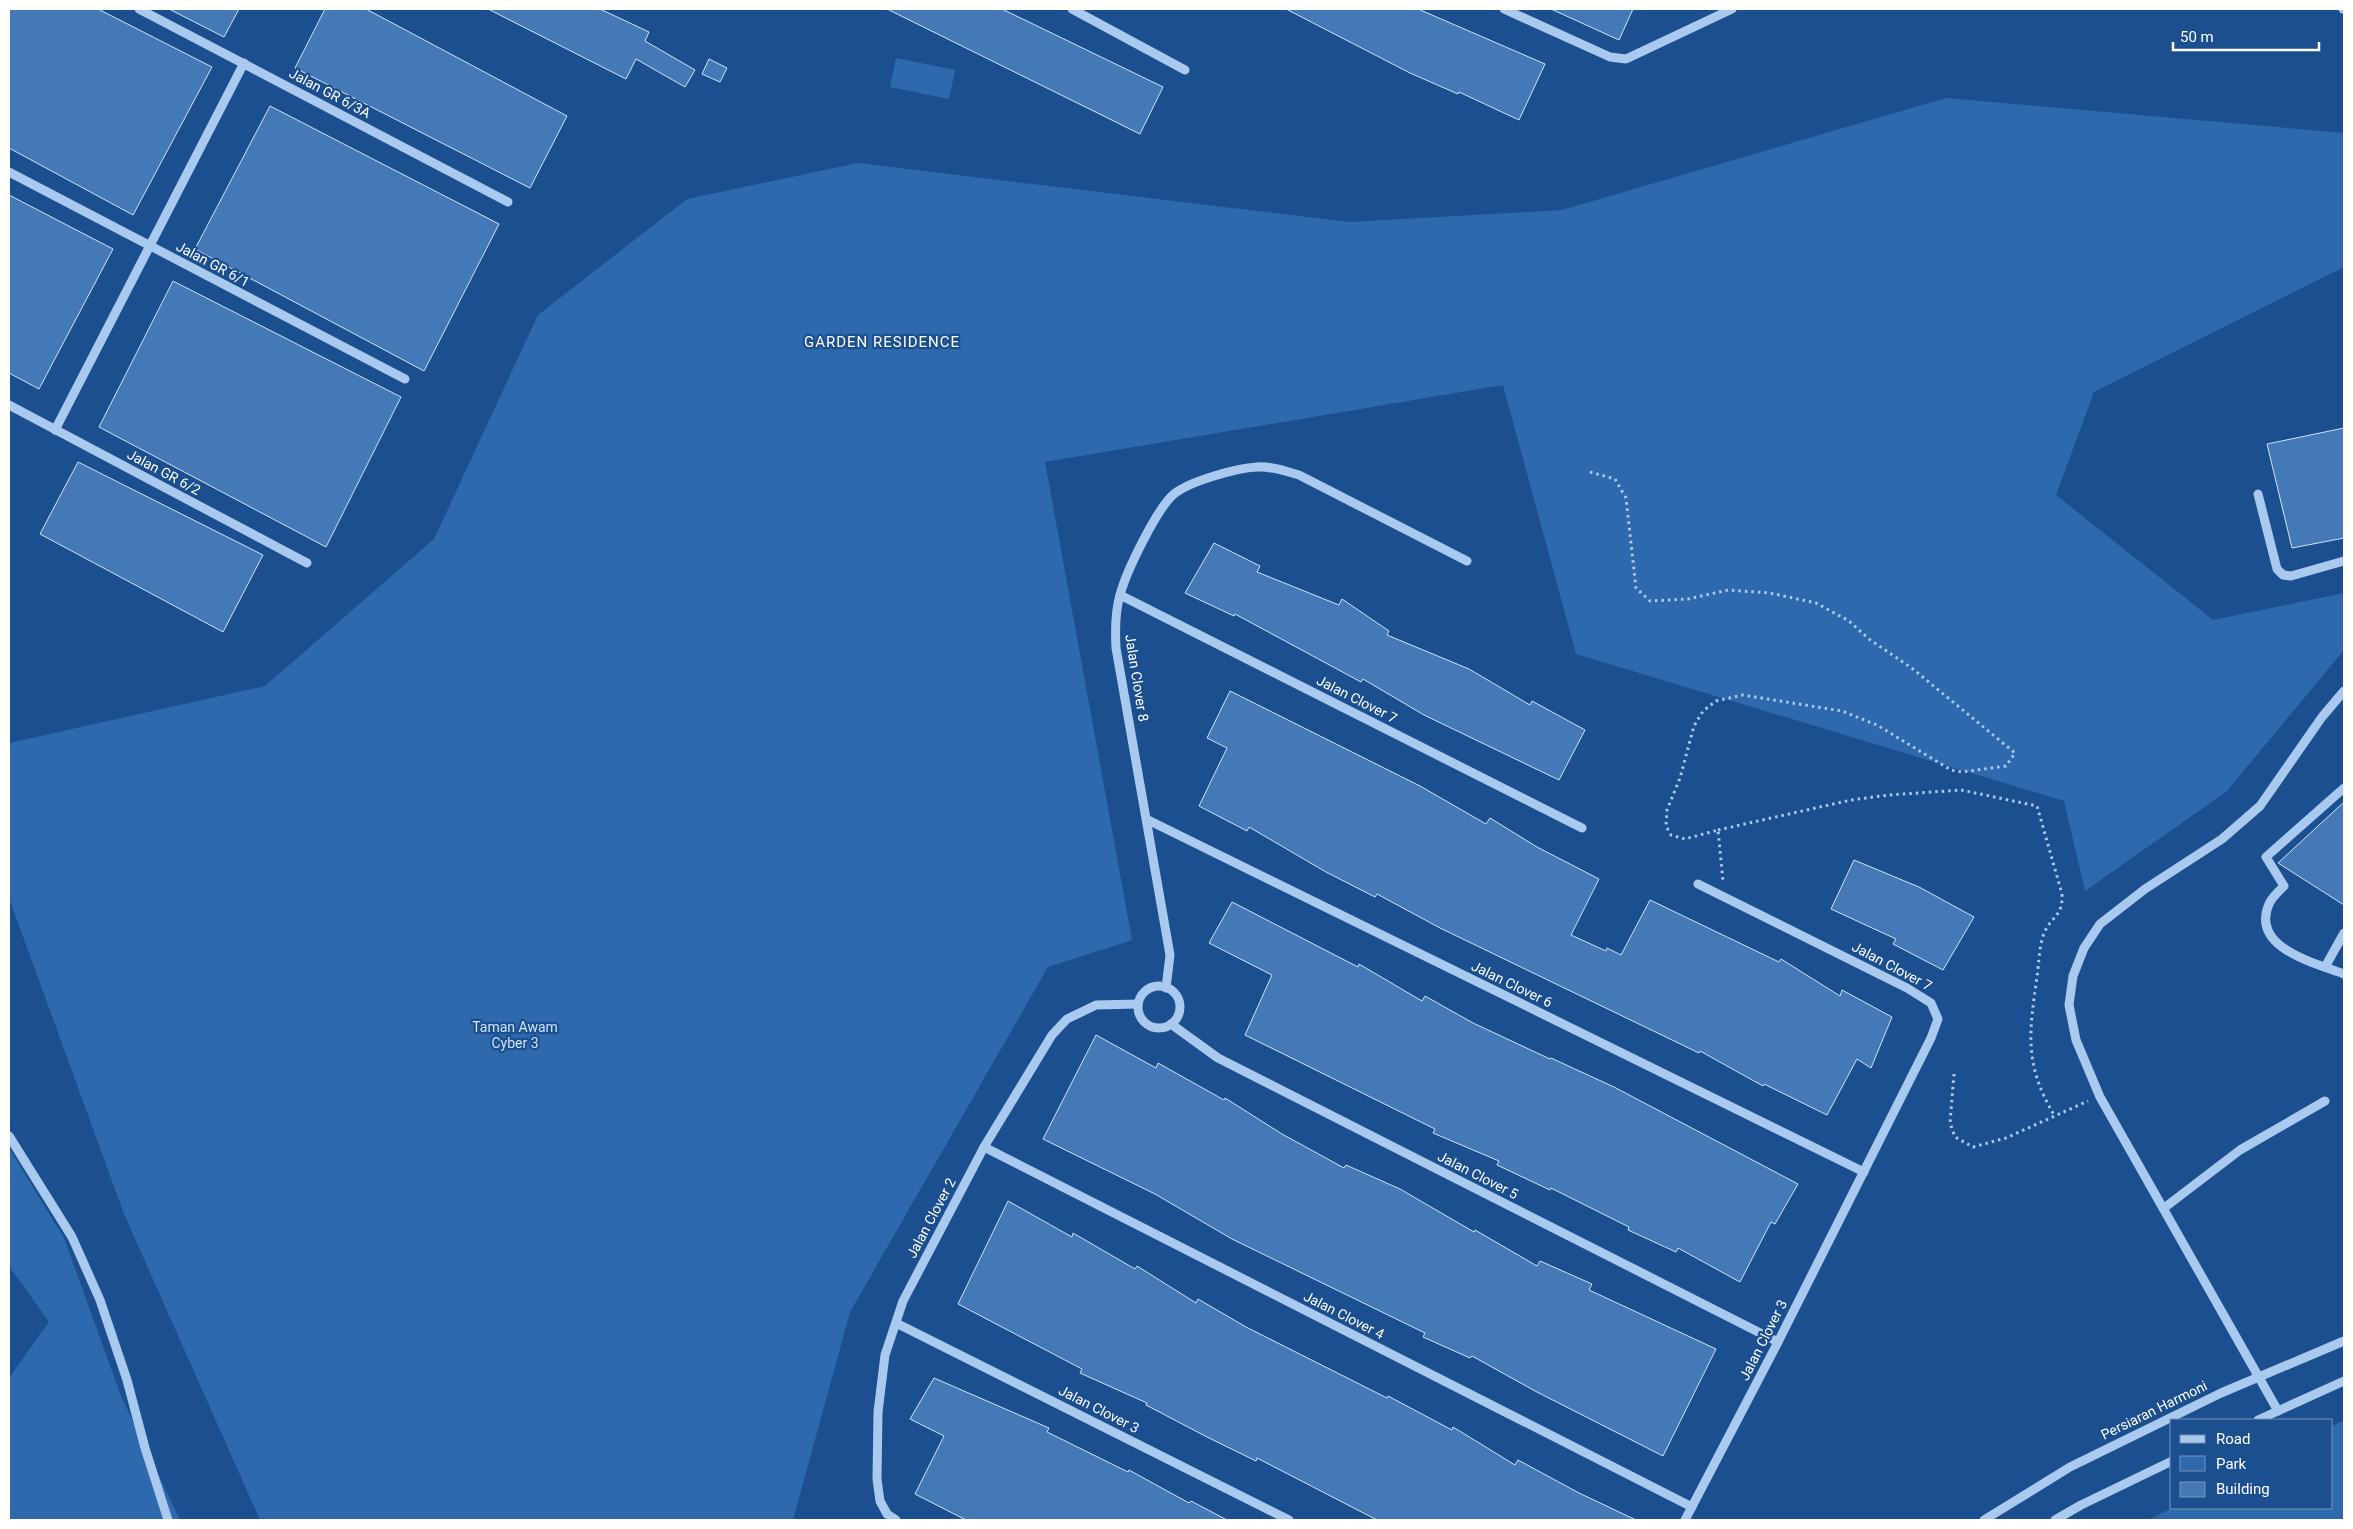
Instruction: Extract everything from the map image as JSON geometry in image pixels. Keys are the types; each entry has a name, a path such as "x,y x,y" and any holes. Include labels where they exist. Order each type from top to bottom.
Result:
{"street":[{"name":"Jalan GR 6/3A","path":"139,9 508,202"},
{"path":"1072,9 1185,70"},
{"path":"1504,9 1610,57 1626,59 1732,9"},
{"path":"54,430 244,63"},
{"name":"Jalan GR 6/1","path":"9,172 405,379"},
{"name":"Jalan GR 6/2","path":"9,405 307,563"},
{"name":"Jalan Clover 8","path":"1166,988 1170,955 1148,820 1116,648 1115,624 1120,595 1155,517 1174,494 1196,481 1257,467 1278,469 1299,475 1468,561"},
{"path":"2258,494 2277,569 2283,575 2291,576 2344,561"},
{"name":"Jalan Clover 7","path":"1120,595 1582,828"},
{"path":"2278,1411 2100,1097 2076,1040 2069,1005 2073,976 2084,948 2100,924 2145,889 2222,839 2260,806 2322,717 2344,691"},
{"path":"2344,788 2266,857 2284,886 2270,902 2265,917 2268,930 2280,948 2344,974"},
{"name":"Jalan Clover 6","path":"1148,820 1864,1172"},
{"name":"Jalan Clover 7","path":"1698,884 1907,988 1931,1003 1938,1019 1931,1038 1864,1172"},
{"path":"2325,967 2344,933"},
{"path":"1154,987 1166,988 1179,1001 1179,1014 1171,1024 1165,1027 1151,1026 1141,1017 1138,1004 1140,998 1149,989 1154,987"},
{"name":"Jalan Clover 2","path":"896,1520 886,1514 880,1501 877,1479 878,1412 885,1355 903,1301 984,1147 1052,1034 1067,1019 1096,1005 1138,1004"},
{"name":"Jalan Clover 5","path":"1171,1024 1218,1058 1778,1342"},
{"path":"2164,1208 2240,1150 2325,1101"},
{"path":"9,1136 72,1236 100,1300 127,1380 145,1448 168,1520"},
{"name":"Jalan Clover 4","path":"984,1147 1692,1507"},
{"name":"Jalan Clover 3","path":"1685,1520 1864,1172"},
{"name":"Jalan Clover 3","path":"896,1323 1289,1520"},
{"name":"Persiaran Harmoni","path":"1984,1520 2070,1467 2221,1393 2344,1340"},
{"path":"2260,1419 2344,1381"},
{"path":"2055,1520 2080,1505 2170,1462"}],"path":[{"path":"1590,472 1615,479 1626,498 1636,588 1650,601 1688,599 1728,590 1770,593 1816,603 1849,621 1869,639 1913,670 2015,753 2006,766 1962,772 1951,770 1877,725 1842,711 1743,695 1716,701 1702,711 1694,726 1680,778 1667,810 1666,826 1671,835 1685,839 1851,800 1888,795 1961,790 2037,806 2062,894 2063,907 2045,932 2031,1023 2031,1054 2040,1092 2054,1115"},
{"path":"1718,830 1725,897"},
{"path":"1954,1074 1950,1123 1955,1137 1972,1147 2006,1138 2054,1115 2100,1097"}],"green space":[{"path":"896,58 955,70 949,99 890,87"},
{"name":"Taman Awam Cyber 3","path":"1946,98 2344,133 2344,267 2094,392 2056,495 2213,620 2344,593 2344,650 2226,792 2085,891 2064,801 1576,654 1503,385 1045,462 1132,940 1048,967 850,1312 793,1520 260,1520 124,1214 9,898 9,743 265,686 434,539 538,315 687,199 858,163 1350,222 1562,210"},
{"path":"9,1148 64,1238 121,1396 180,1520 9,1520 9,1378 49,1322 9,1266"},
{"path":"2344,1420 2344,1520 2148,1520 2170,1509 2333,1509 2333,1426"}],"building":[{"path":"9,9 98,9 212,67 133,215 9,148"},
{"path":"169,9 239,9 224,37"},
{"path":"325,9 366,9 567,116 530,188 295,68"},
{"path":"488,9 600,9 649,32 645,41 695,70 685,87 636,59 626,79"},
{"path":"887,9 1002,9 1163,87 1140,134"},
{"path":"1286,9 1418,9 1545,64 1519,120 1459,92 1458,94 1410,73"},
{"path":"1551,9 1633,9 1619,40"},
{"path":"709,59 727,68 720,82 702,74"},
{"path":"270,106 499,224 424,371 195,249"},
{"path":"9,195 113,249 39,389 9,373"},
{"path":"173,281 401,397 326,547 99,427"},
{"path":"2344,428 2344,538 2292,548 2267,444"},
{"path":"78,462 263,555 223,632 40,534"},
{"path":"1214,543 1260,566 1257,572 1339,605 1342,599 1389,631 1387,635 1469,669 1530,705 1532,701 1585,730 1559,780 1424,715 1363,679 1361,682 1235,614 1234,616 1185,593"},
{"path":"1230,691 1420,786 1486,824 1490,818 1537,847 1599,879 1571,935 1606,951 1607,948 1621,955 1650,900 1779,962 1781,959 1840,996 1842,990 1892,1017 1871,1068 1857,1059 1827,1115 1764,1084 1763,1086 1700,1051 1699,1053 1440,928 1377,894 1375,897 1326,872 1249,827 1247,831 1199,806 1227,748 1207,738"},
{"path":"2344,802 2344,905 2278,863"},
{"path":"1854,860 1919,887 1974,917 1943,970 1893,944 1896,939 1831,909"},
{"path":"1232,902 1358,967 1359,964 1422,1001 1425,996 1473,1023 1614,1087 1798,1184 1775,1224 1771,1222 1740,1282 1678,1248 1676,1252 1628,1230 1629,1227 1551,1188 1550,1190 1497,1165 1499,1161 1433,1133 1435,1129 1245,1035 1272,975 1209,943"},
{"path":"1096,1035 1156,1068 1158,1063 1224,1100 1225,1098 1282,1134 1344,1168 1346,1165 1400,1189 1537,1266 1540,1261 1592,1284 1589,1290 1716,1349 1663,1456 1535,1391 1472,1356 1470,1358 1423,1337 1425,1333 1232,1239 1155,1194 1043,1139"},
{"path":"1008,1201 1072,1237 1073,1233 1135,1269 1137,1266 1196,1303 1198,1299 1246,1327 1387,1398 1388,1396 1452,1430 1453,1427 1515,1465 1518,1460 1579,1493 1636,1520 1377,1520 1257,1458 1256,1461 1207,1437 1146,1405 1147,1403 1080,1373 1082,1369 958,1304"},
{"path":"934,1378 1049,1428 1047,1432 1128,1472 1129,1470 1189,1503 1191,1501 1227,1520 966,1520 915,1494 944,1436 910,1419"}],"district":[{"name":"GARDEN RESIDENCE","path":"882,342"}]}
